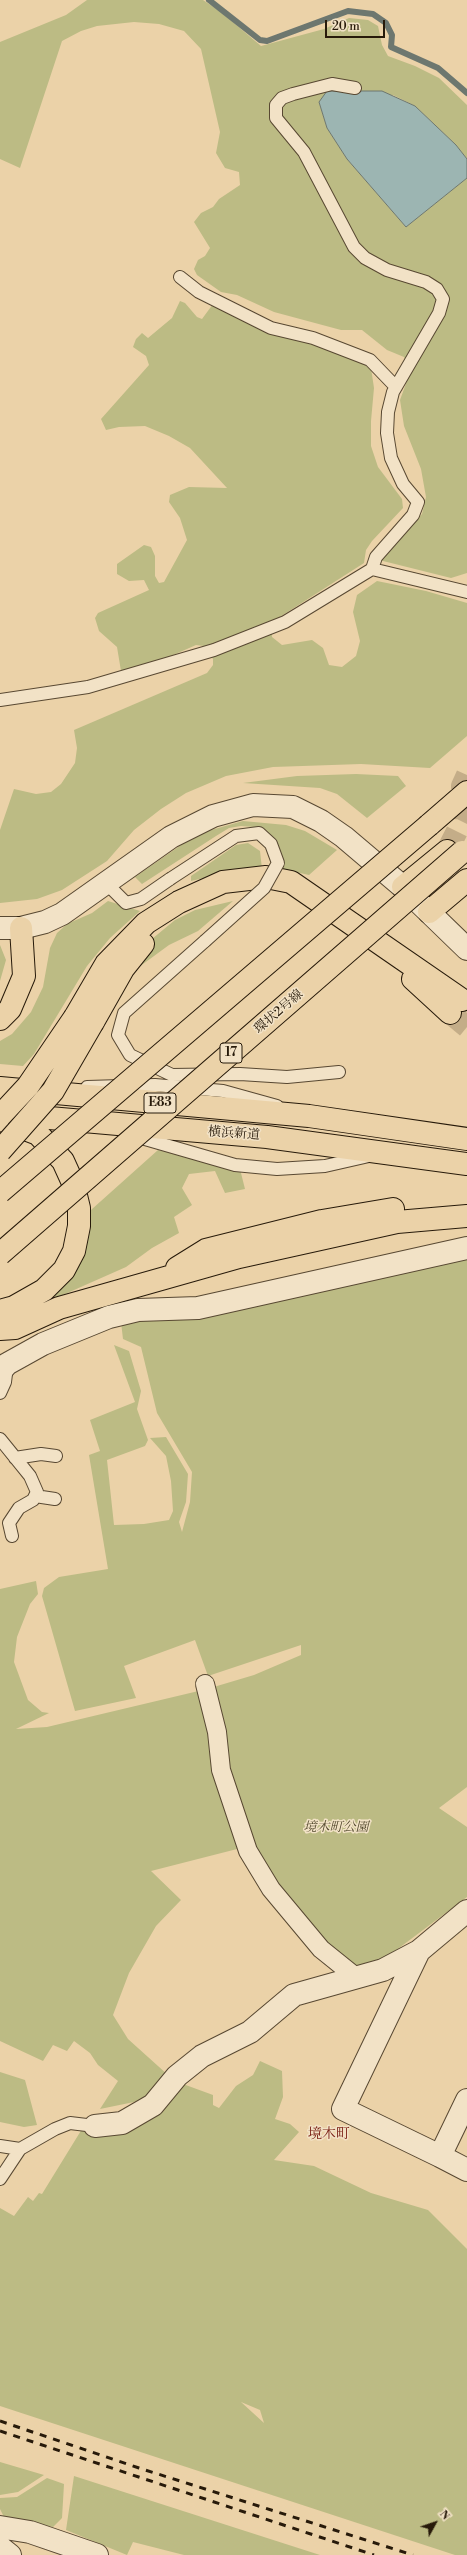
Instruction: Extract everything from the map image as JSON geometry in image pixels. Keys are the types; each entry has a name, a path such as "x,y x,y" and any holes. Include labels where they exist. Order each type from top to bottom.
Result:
{"main road":[{"path":"0,1192 467,792"},
{"path":"403,887 459,850"},
{"name":"環状2号線","path":"0,1254 459,850"},
{"path":"0,1115 28,1086 84,1019 147,939 184,907 223,882 266,877 291,882 372,939 456,1006"},
{"path":"429,912 467,880"},
{"path":"0,1018 10,1009 24,976 10,928"},
{"path":"0,1151 53,1091 84,1019"},
{"name":"横浜新道","path":"6,1089 309,1116 467,1139"},
{"name":"横浜新道","path":"0,1115 267,1137 467,1164"},
{"path":"0,1120 38,1134 63,1161 73,1183 79,1208 79,1226 74,1251 64,1270 44,1290 14,1306 0,1311"},
{"path":"5,1331 59,1308 239,1257 397,1222 467,1216"}],"street":[{"path":"10,928 45,922 62,914 171,838 213,816 253,805 293,807 321,821 344,837 403,887 467,949"},
{"path":"4,1368 43,1344 109,1317 130,1312 198,1308 467,1248"},
{"path":"205,1684 217,1732 221,1770 248,1851 271,1889 320,1949 357,1978"},
{"path":"95,2126 122,2123 144,2110 153,2104 178,2076 202,2056 250,2032 294,1995 383,1970 419,1951 467,1911"},
{"path":"419,1951 343,2109 467,2170"},
{"path":"440,2156 467,2100"},
{"path":"0,2528 30,2532 97,2555"},
{"path":"0,2547 10,2555"}],"lane":[{"path":"0,700 88,687 214,650 285,622 372,569 376,557 413,515 418,502 403,484 391,458 387,433 388,412 396,387 439,313 443,299 437,289 426,282 387,270 365,258 354,247 304,152 276,118 276,105 282,98 332,84 355,88"},
{"path":"180,277 199,292 271,328 313,338 370,360 396,387"},
{"path":"372,569 467,592"},
{"path":"106,883 126,903 142,899 236,836 259,833 271,844 278,863 264,888 124,1013 118,1035 130,1054 172,1075 240,1074 287,1077 339,1072"},
{"path":"96,1123 157,1144 242,1166 277,1169 325,1166 384,1152"},
{"path":"0,1393 5,1382 4,1368"},
{"path":"0,1440 30,1476 38,1492 19,1508 10,1522 12,1536"},
{"path":"15,1458 41,1454 56,1456"},
{"path":"35,1496 55,1500"},
{"path":"0,2179 20,2149 55,2129 70,2123 95,2126"},
{"path":"0,2146 20,2149"}],"green space":[{"path":"87,0 203,0 221,12 261,46 324,29 349,18 368,20 378,26 382,45 388,56 415,66 439,78 467,105 467,159 456,145 415,106 393,95 319,102 327,128 347,159 406,227 467,178 467,573 451,578 379,560 422,514 426,497 421,469 404,426 400,400 408,378 408,366 404,357 387,350 362,330 341,330 274,312 237,295 221,292 197,275 194,269 198,260 205,256 210,248 194,222 201,213 213,207 219,199 240,185 239,172 225,168 216,153 220,132 201,49 184,31 159,24 134,22 97,26 81,31 62,41 20,168 0,159 0,42 66,15"},
{"path":"180,301 185,303 197,317 202,319 213,304 268,331 299,341 316,342 363,361 371,368 374,388 371,421 371,446 378,467 402,499 403,508 372,541 366,550 364,563 272,622 272,637 282,645 312,640 323,648 329,665 342,667 356,656 360,641 353,612 357,595 377,581 426,591 467,603 467,736 430,768 361,764 273,767 226,776 186,793 161,809 134,830 107,861 62,890 37,899 0,903 0,830 14,789 36,794 51,792 61,784 75,763 77,748 74,730 207,673 213,665 213,659 204,646 196,645 171,656 121,671 117,647 99,631 95,618 98,613 149,590 144,580 129,581 117,574 117,564 144,545 151,547 155,556 155,576 159,583 164,582 187,540 180,518 169,502 170,495 189,487 227,488 190,448 169,436 145,426 119,427 106,430 101,419 149,365 146,356 133,347 136,339 142,333 148,338 172,318"},
{"path":"356,774 398,776 406,786 367,818 337,794 320,788 243,783 297,776"},
{"path":"243,821 286,825 305,831 337,850 309,875 282,869 281,852 271,838 254,827 241,826 229,828 142,884 135,877 197,834"},
{"path":"248,843 260,851 262,869 230,872 191,881 191,876 236,845"},
{"path":"108,901 140,911 110,938 87,966 34,1054 23,1066 0,1064 0,1041 12,1034 31,1012 43,987 50,948 57,933 67,924 92,913"},
{"path":"233,901 198,931 169,945 139,967 132,966 152,939 175,920 195,910"},
{"path":"0,945 6,960 0,981"},
{"path":"158,1150 240,1169 245,1189 225,1193 215,1171 189,1174 182,1188 192,1205 174,1217 179,1233 152,1248 126,1267 56,1298 51,1291 82,1218"},
{"name":"境木町公園","path":"467,1245 467,1787 439,1808 467,1827 467,1897 391,1954 349,1973 241,1848 151,1871 181,1900 156,1926 129,1973 113,2015 128,2039 168,2075 148,2095 134,2102 100,2109 118,2081 98,2065 90,2053 74,2041 67,2051 53,2045 43,2061 0,2041 0,1589 36,1581 38,1594 30,1604 17,1637 14,1662 28,1700 42,1712 49,1713 16,1729 47,1727 207,1689 254,1675 301,1655 301,1645 208,1676 195,1640 124,1666 136,1698 75,1711 42,1596 44,1588 59,1577 108,1569 89,1455 100,1451 90,1420 135,1402 114,1345 129,1351 141,1391 137,1409 148,1440 145,1446 107,1460 114,1525 144,1524 169,1520 173,1511 171,1481 166,1456 150,1438 166,1437 188,1474 186,1502 179,1522 182,1532 190,1502 192,1472 157,1413 141,1347 123,1339 121,1322 148,1317 178,1320 219,1313"},
{"path":"260,2061 282,2071 283,2097 275,2119 290,2124 299,2132 274,2160 314,2166 371,2193 428,2210 467,2249 467,2555 455,2555 0,2406 0,2208 14,2216 28,2197 33,2201 39,2193 42,2194 82,2129 183,2084 213,2095 213,2105 219,2108 236,2086 253,2075","holes":["241,2402 260,2410 264,2423"]},
{"path":"0,2072 25,2080 37,2125 24,2127 0,2122"},
{"path":"0,2462 44,2475 18,2492 0,2495"},
{"path":"74,2476 320,2555 184,2555 133,2542 127,2555 66,2530"},
{"path":"47,2478 64,2484 62,2518 53,2527 4,2517 0,2509 0,2498 17,2497"}],"water":[{"path":"327,91 382,91 415,106 456,145 467,159 467,178 406,227 347,159 327,128 319,102"}],"waterway":[{"path":"209,0 260,40 267,41 348,11 373,14 386,23 392,35 391,47 438,68 467,93"}],"tunnel":[{"path":"447,851 463,819 462,786 467,775"},
{"path":"450,1013 467,1027"}],"railway":[{"path":"0,2421 139,2468 413,2555"},
{"path":"0,2431 374,2555"}],"district":[{"name":"境木町","path":"329,2135"}]}
